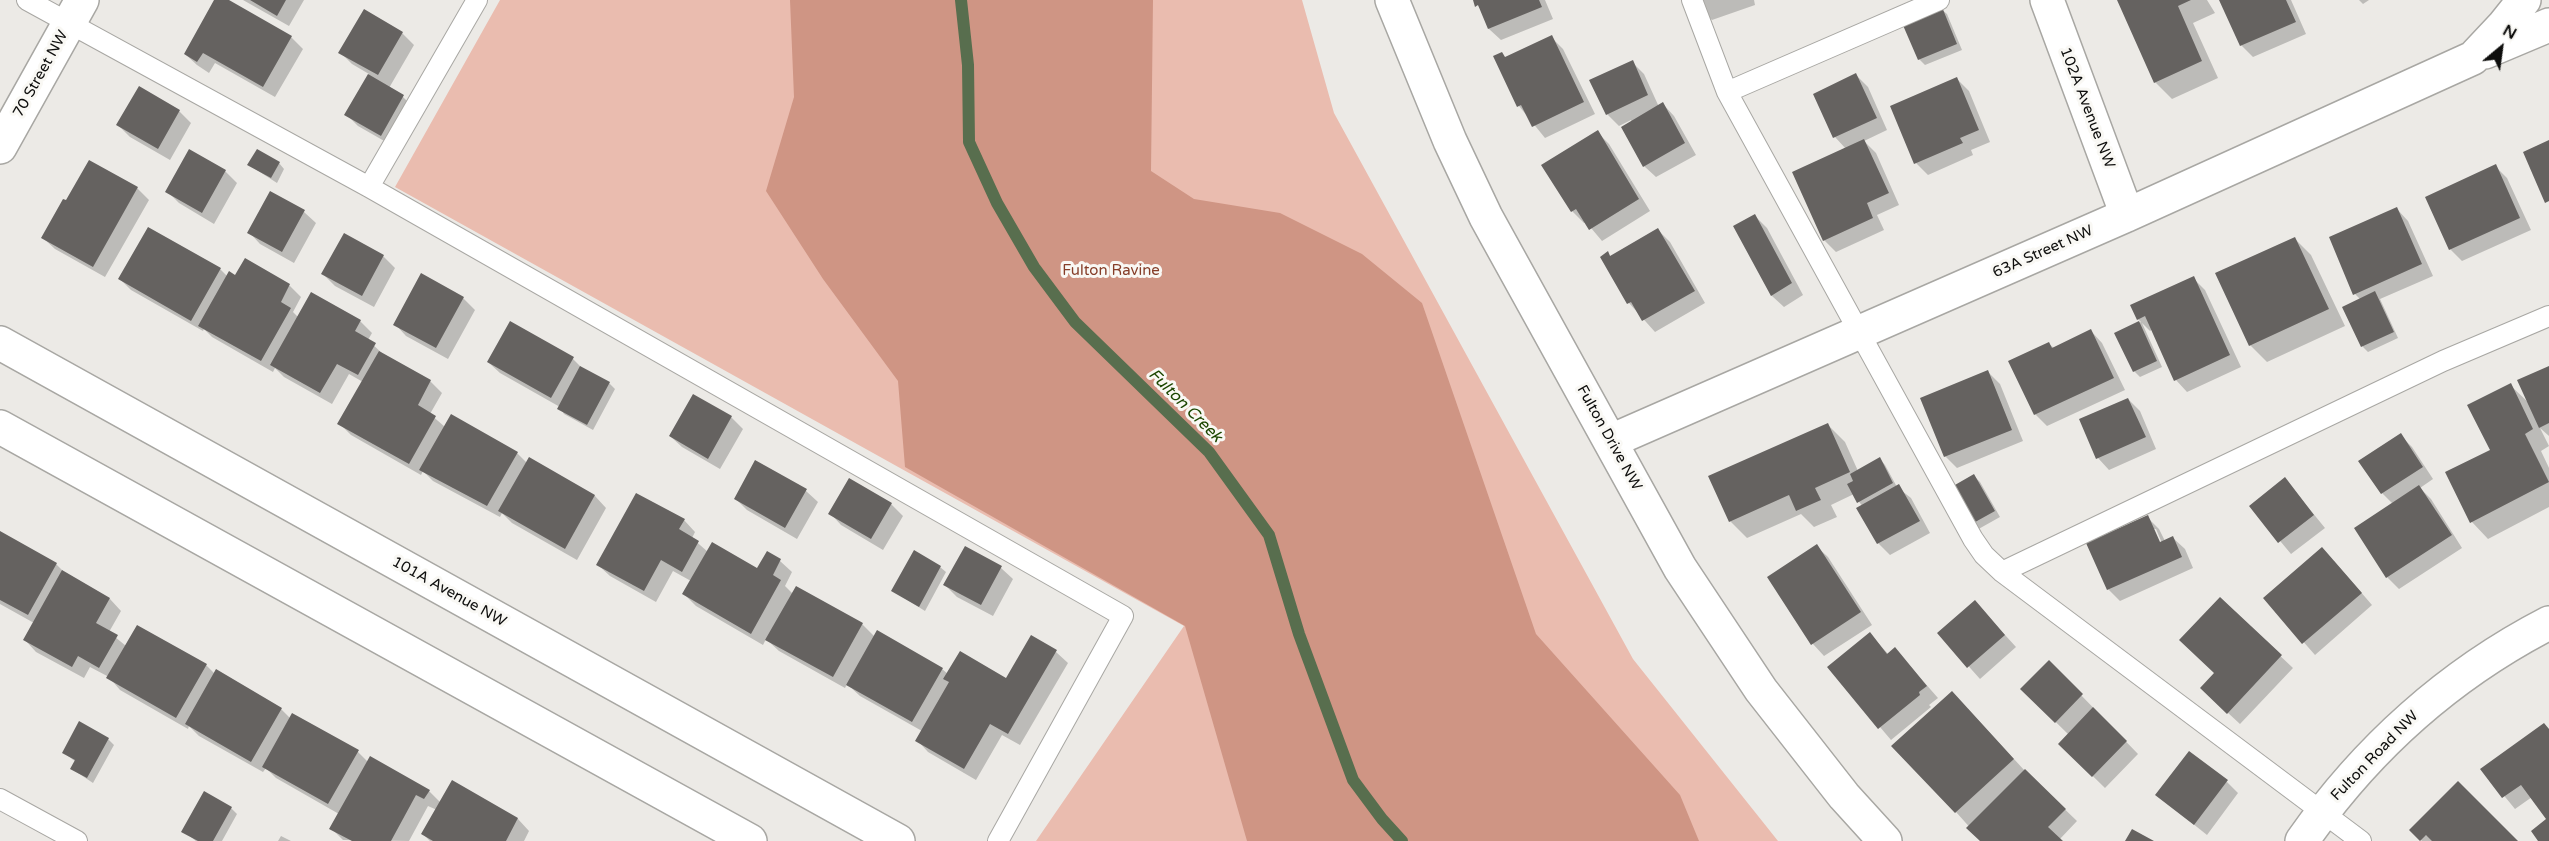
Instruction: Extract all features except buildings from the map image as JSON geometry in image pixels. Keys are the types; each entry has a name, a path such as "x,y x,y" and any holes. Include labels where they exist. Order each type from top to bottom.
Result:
{"street":[{"name":"Fulton Drive NW","path":"1392,0 1450,141 1486,217 1680,568 1721,631 1804,746 1844,796 1885,841"},
{"name":"102A Avenue NW","path":"2047,0 2127,215"},
{"name":"63A Street NW","path":"2473,58 2524,0"},
{"name":"70 Street NW","path":"0,147 75,11"},
{"name":"63A Street NW","path":"1611,441 2127,215 2549,25"},
{"name":"101A Avenue NW","path":"0,343 898,841"},
{"path":"0,427 750,841"},
{"name":"Fulton Road NW","path":"2302,841 2322,812 2402,724 2486,660 2549,623"}],"lane":[{"path":"27,0 75,11 369,187 1123,616 998,841"},
{"path":"369,187 477,0"},
{"path":"1692,0 1726,92 1973,539 1984,555 2002,572 2361,841"},
{"path":"1726,92 1939,0"},
{"path":"2002,572 2443,361 2549,316"},
{"path":"0,799 76,841"}],"green space":[{"name":"Fulton Ravine","path":"500,0 1302,0 1334,113 1633,659 1778,841 1036,841 1184,626 395,187"},
{"name":"Fulton Ravine","path":"790,0 1153,0 1151,171 1194,199 1280,213 1362,254 1422,303 1536,634 1680,795 1699,841 1247,841 1185,626 905,467 898,381 823,279 766,191 794,97"}],"waterway":[{"name":"Fulton Creek","path":"961,0 968,65 969,142 997,203 1034,267 1075,322 1209,452 1269,535 1299,634 1353,780 1382,819 1402,841"}]}
